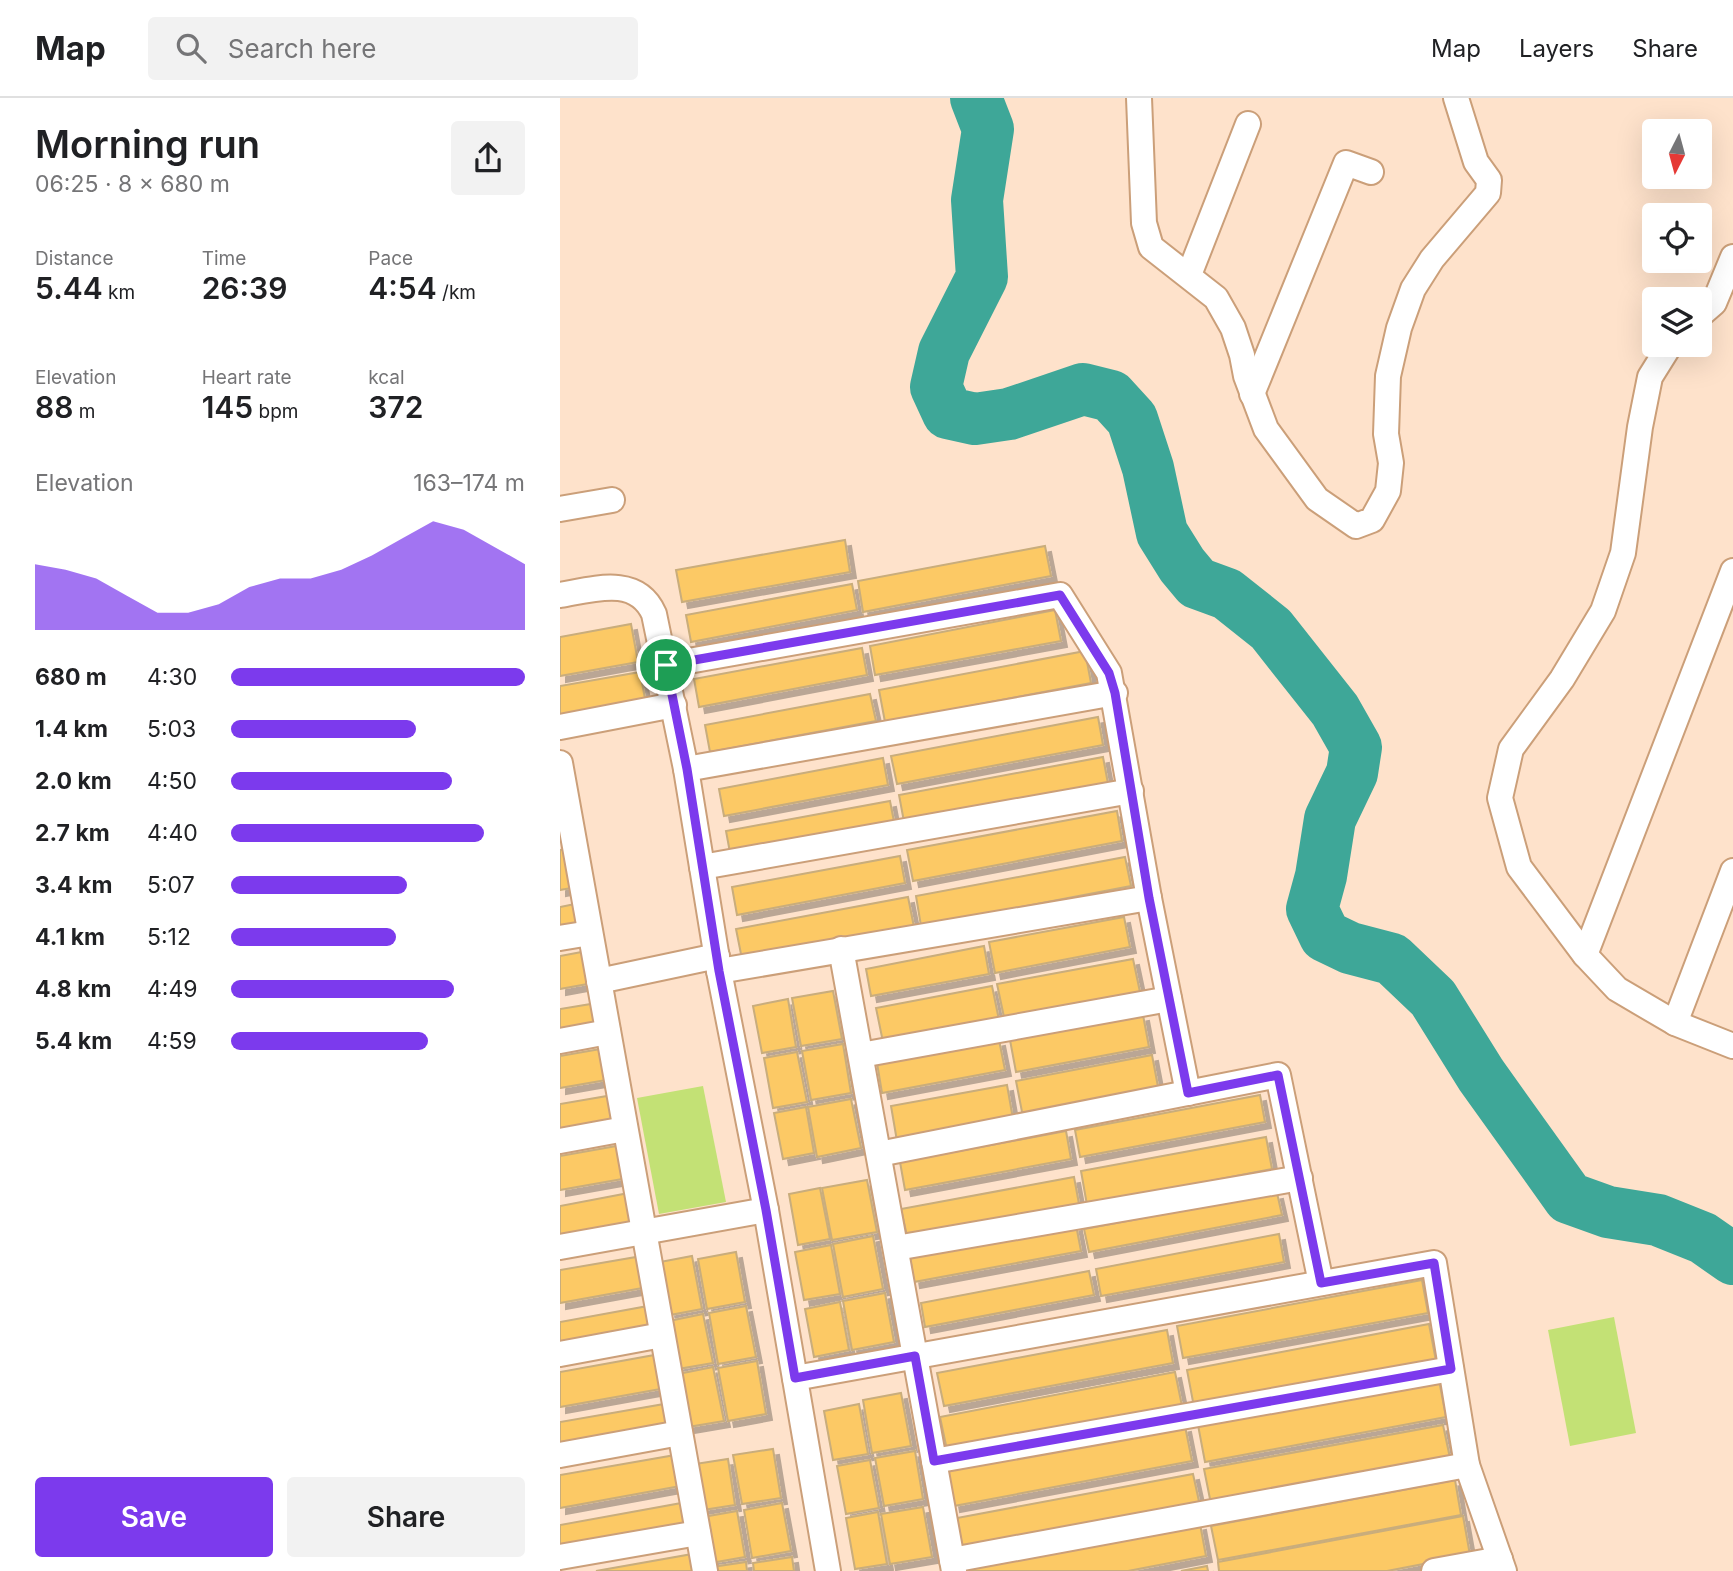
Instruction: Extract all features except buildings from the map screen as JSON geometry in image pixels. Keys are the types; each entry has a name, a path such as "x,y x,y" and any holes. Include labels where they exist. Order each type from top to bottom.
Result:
{"street":[{"path":"1139,98 1144,223 1151,247 1216,298 1233,328 1252,394 1266,429 1317,499 1356,526 1371,520 1388,491 1391,463 1386,434 1388,376 1399,328 1413,289 1432,259 1488,193 1489,180 1476,162 1456,98"},
{"path":"1189,275 1248,124"},
{"path":"1252,394 1346,163 1371,172"},
{"path":"1715,310 1733,257"},
{"path":"1662,357 1650,377 1640,428 1623,553 1602,611 1562,678 1511,749 1500,798 1519,867 1585,955 1617,989 1675,1023 1733,1046"},
{"path":"560,509 612,500"},
{"path":"1585,955 1733,571"},
{"path":"560,596 601,588 621,588 638,593 649,601 654,614 687,769 718,964 766,1210 828,1571"},
{"path":"666,665 1060,595 1109,673 1115,693 1149,898 1188,1093"},
{"path":"687,769 1115,693"},
{"path":"560,727 674,705"},
{"path":"560,763 567,839 590,933 705,1571"},
{"path":"702,867 1131,791"},
{"path":"1675,1023 1733,871"},
{"path":"599,981 841,949 1149,898"},
{"path":"560,938 590,933"},
{"path":"841,949 953,1565 1467,1465"},
{"path":"861,1055 1169,999"},
{"path":"560,1041 608,1032"},
{"path":"879,1154 1278,1075 1321,1283"},
{"path":"560,1140 625,1129"},
{"path":"895,1248 1300,1178"},
{"path":"560,1247 766,1210"},
{"path":"795,1378 1434,1263 1467,1465 1502,1565 1434,1571"},
{"path":"560,1353 663,1335"},
{"path":"934,1461 1451,1369"},
{"path":"560,1455 680,1433"},
{"path":"560,1557 698,1533"}],"green space":[{"path":"703,1086 726,1202 659,1214 637,1098"},
{"path":"1614,1317 1636,1433 1570,1446 1548,1330"}],"waterway":[{"path":"976,98 988,129 977,200 982,277 944,352 936,387 948,413 975,419 1009,414 1083,389 1111,396 1132,419 1148,468 1162,533 1182,565 1197,583 1227,594 1271,629 1335,710 1356,747 1352,773 1330,819 1321,876 1312,909 1325,936 1350,948 1392,959 1433,998 1481,1075 1569,1198 1608,1212 1658,1220 1703,1238 1733,1259"}],"route":[{"path":"1060,595 1109,673 1115,693 1149,898 1188,1093 1278,1075 1321,1283 1434,1263 1451,1369 934,1461 915,1356 795,1378 766,1210 719,971 687,769 666,665 1060,595"}]}
